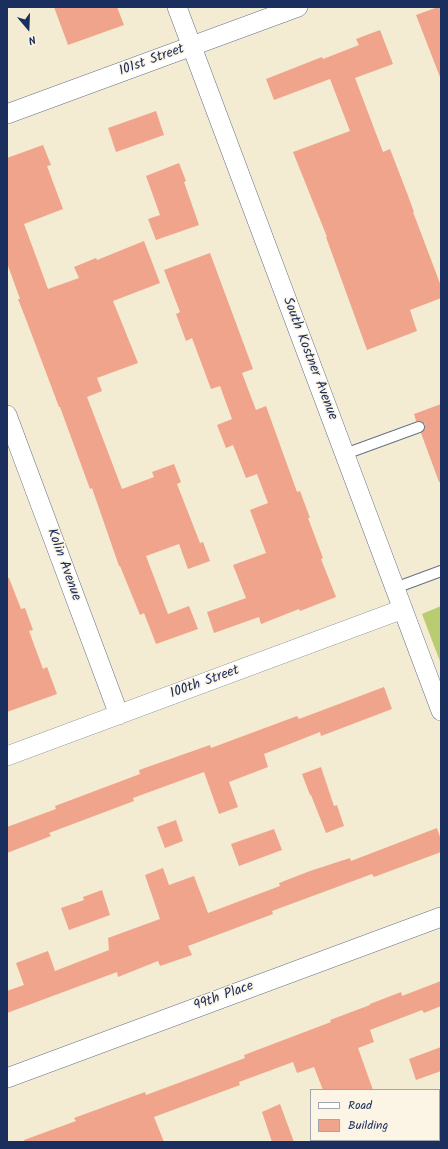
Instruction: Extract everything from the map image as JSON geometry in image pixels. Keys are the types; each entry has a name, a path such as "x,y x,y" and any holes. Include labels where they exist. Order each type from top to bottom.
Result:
{"street":[{"name":"South Kostner Avenue","path":"177,7 441,710"},
{"name":"101st Street","path":"7,114 298,7"},
{"name":"Kolin Avenue","path":"7,415 119,715"},
{"name":"100th Street","path":"7,756 403,609"},
{"name":"99th Place","path":"7,1078 441,917"}],"lane":[{"path":"345,454 419,427"},
{"path":"395,588 441,571"}],"green space":[{"path":"441,606 441,664 422,614"}],"building":[{"path":"54,7 117,7 124,25 68,45"},
{"path":"441,7 441,77 416,15"},
{"path":"380,30 393,64 355,78 383,152 390,149 441,286 441,298 410,310 417,331 367,350 327,237 293,152 350,131 330,79 274,100 266,79 322,57 323,59 359,45 356,39"},
{"path":"156,111 164,135 116,152 108,128"},
{"path":"43,145 51,165 47,166 63,209 24,224 48,289 79,278 74,267 96,258 97,260 144,241 160,283 113,301 138,363 97,378 102,391 87,397 122,489 154,477 152,472 174,464 181,482 177,484 200,543 203,542 210,561 188,569 179,544 146,556 168,614 189,606 198,629 156,644 144,613 140,615 119,566 92,488 90,489 18,299 20,299 7,263 7,158"},
{"path":"179,163 199,225 156,240 148,219 160,215 146,176"},
{"path":"210,253 253,369 242,373 256,410 266,406 297,492 300,491 310,518 308,518 323,558 321,559 336,597 300,611 299,609 261,624 259,617 214,633 207,612 246,598 233,565 266,553 250,510 268,503 257,474 246,478 233,445 226,448 217,425 232,419 220,386 211,389 192,338 186,341 176,314 180,312 164,270"},
{"path":"441,404 441,482 439,482 421,433 425,428 425,424 420,421 416,421 414,414"},
{"path":"7,578 9,578 21,609 25,608 33,630 29,631 43,669 47,667 57,694 7,712"},
{"path":"384,687 392,709 321,736 320,732 264,754 268,767 229,782 238,807 219,814 204,772 133,798 134,801 49,833 51,836 7,853 7,827 56,809 55,806 140,774 139,770 210,745 211,748 297,716 299,719"},
{"path":"321,767 334,806 337,805 344,826 326,833 302,774"},
{"path":"176,820 183,841 165,848 157,827"},
{"path":"437,828 441,840 441,852 374,877 372,874 272,911 273,914 188,946 192,955 160,966 158,961 118,977 117,972 7,1013 7,991 24,985 16,963 48,951 55,971 109,950 108,938 160,919 145,875 163,868 169,885 194,876 208,913 280,886 279,883 310,871 350,858 351,861"},
{"path":"274,829 282,850 239,866 231,844"},
{"path":"102,890 110,915 69,930 61,908 84,900 83,897"},
{"path":"441,981 441,1006 424,1013 422,1010 370,1030 374,1042 358,1048 373,1089 323,1089 314,1067 297,1073 293,1062 239,1082 240,1085 154,1117 164,1142 24,1142 24,1140 76,1121 74,1118 145,1092 146,1095 245,1058 244,1055 331,1022 330,1020 401,992 402,996"},
{"path":"441,1047 441,1071 416,1080 409,1059"},
{"path":"280,1104 294,1142 272,1142 262,1112"}]}
